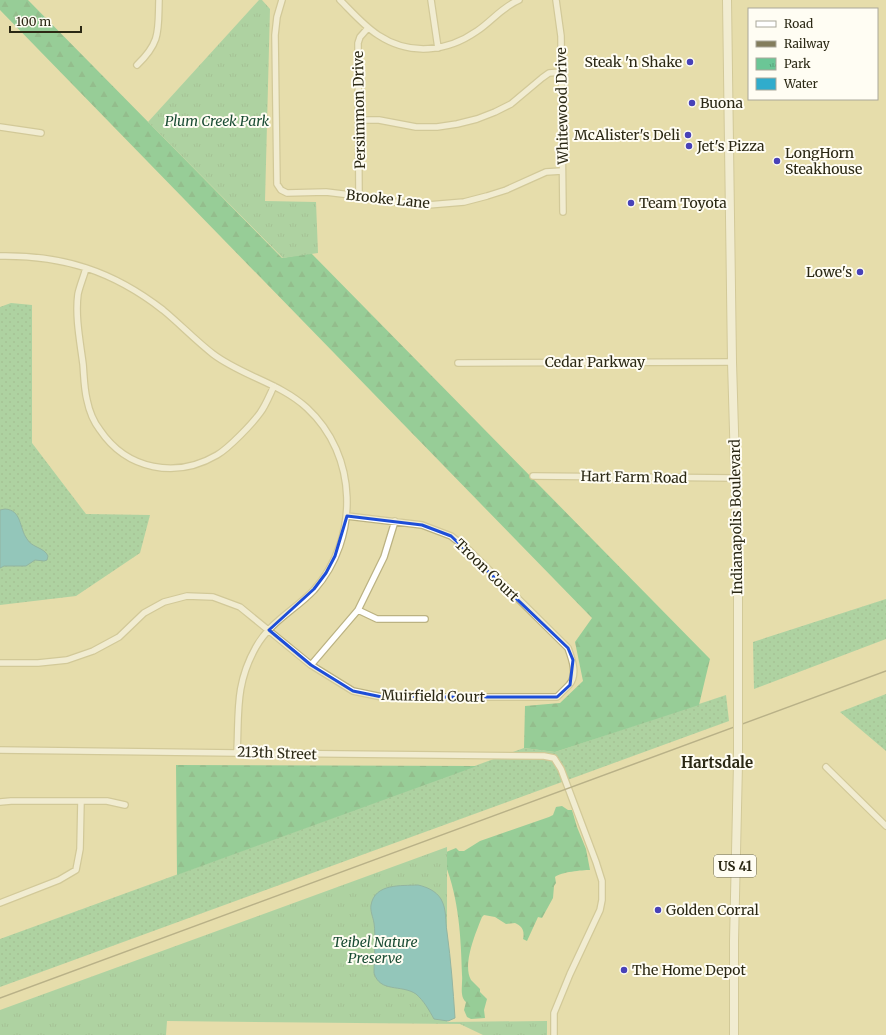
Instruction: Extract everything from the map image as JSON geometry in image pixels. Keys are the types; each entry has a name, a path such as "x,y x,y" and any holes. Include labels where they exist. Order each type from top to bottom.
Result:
{"highway":[{"name":"Indianapolis Boulevard","path":"727,0 734,478 738,568 738,764 734,941 734,1035"}],"street":[{"path":"137,64 152,49 156,39 158,30 159,0"},
{"name":"Brooke Lane","path":"282,0 277,17 275,35 277,184 281,190 287,193 326,192 408,204 450,204 487,196 506,190 546,172 562,171"},
{"path":"340,0 368,28 388,41 406,48 428,49 438,48 458,42 478,30 506,7 519,0"},
{"path":"431,0 438,48"},
{"name":"Whitewood Drive","path":"556,0 561,36 563,212"},
{"name":"Persimmon Drive","path":"359,196 358,43 360,37 368,28"},
{"path":"359,120 379,120 416,127 437,127 457,124 495,112 511,104 550,73 561,72"},
{"path":"0,127 41,133"},
{"path":"0,256 25,256 66,262 86,268 130,287 163,310 216,357 295,398 308,409 331,438 337,450 345,476 348,501 343,536 326,573 314,589 299,603 285,613 268,630 257,644 251,656 241,682 237,715 237,752"},
{"path":"86,268 78,294 77,310 86,398 91,415 100,430 111,444 127,456 144,465 165,469 193,466 218,455 232,443 260,412 274,386"},
{"name":"Cedar Parkway","path":"458,363 732,362"},
{"name":"Hart Farm Road","path":"533,476 734,478"},
{"name":"Troon Court","path":"347,516 422,525 451,536 469,550 568,648 573,660 573,677 570,685 566,688"},
{"path":"311,665 358,610 384,557 395,521"},
{"name":"Muirfield Court","path":"0,663 38,663 67,660 93,651 119,637 144,613 164,602 187,596 213,596 240,607 311,665 353,691 382,697 557,697 566,688"},
{"path":"358,610 377,619 425,619"},
{"name":"213th Street","path":"0,750 237,752 330,755 544,756 554,758 561,769 596,862 601,877 602,889 600,910 570,974 554,1013 554,1035"},
{"path":"826,767 886,826"},
{"path":"0,904 59,880 76,870 80,849 81,801"},
{"path":"0,802 107,801 125,805"}],"highlighted area":[{"path":"347,516 422,525 451,536 568,648 573,660 570,685 557,697 382,697 353,691 311,665 269,630 314,589 326,573 335,556"}],"green space":[{"path":"0,0 28,0 282,258 311,253 710,659 699,705 555,752 524,748 525,706 560,703 583,681 575,642 592,618 0,10"},
{"name":"Plum Creek Park","path":"259,0 262,0 270,9 265,201 316,202 318,253 283,258 148,122"},
{"path":"11,303 32,305 32,443 86,514 150,515 140,553 76,596 0,605 0,307"},
{"path":"886,599 886,639 754,689 753,642"},
{"path":"886,694 886,751 840,712"},
{"path":"726,695 729,721 0,987 0,939 524,748 555,752"},
{"path":"176,765 477,766 177,875"},
{"path":"562,806 568,810 572,810 586,849 590,870 567,873 555,877 556,883 554,886 553,898 542,918 538,917 527,941 523,939 523,931 517,924 506,924 495,917 484,915 482,917 471,948 468,966 471,980 487,999 484,1010 485,1018 471,1019 467,1017 464,1010 466,1002 462,993 460,933 450,877 445,864 429,859 456,848 459,851 464,851 480,841 549,817 553,815 556,807"},
{"name":"Teibel Nature Preserve","path":"447,847 447,1022 547,1021 547,1035 483,1035 460,1024 167,1021 166,1035 0,1035 0,1010"}],"water":[{"path":"0,510 10,510 17,516 24,535 29,542 46,553 48,556 47,560 35,560 26,566 4,566 0,568"},
{"path":"418,885 428,888 437,894 441,899 446,915 455,1018 448,1021 434,1019 424,1003 416,994 404,989 386,986 377,979 374,973 375,928 371,912 373,898 383,889 397,886"}],"railway":[{"path":"0,998 886,671"}],"place":[{"name":"Steak 'n Shake","path":"690,62"},
{"name":"Buona","path":"692,103"},
{"name":"McAlister's Deli","path":"688,135"},
{"name":"Jet's Pizza","path":"689,146"},
{"name":"LongHorn Steakhouse","path":"777,161"},
{"name":"Team Toyota","path":"631,203"},
{"name":"Lowe's","path":"860,272"},
{"name":"Golden Corral","path":"658,910"},
{"name":"The Home Depot","path":"624,970"}],"district":[{"name":"Hartsdale","path":"717,763"}]}
